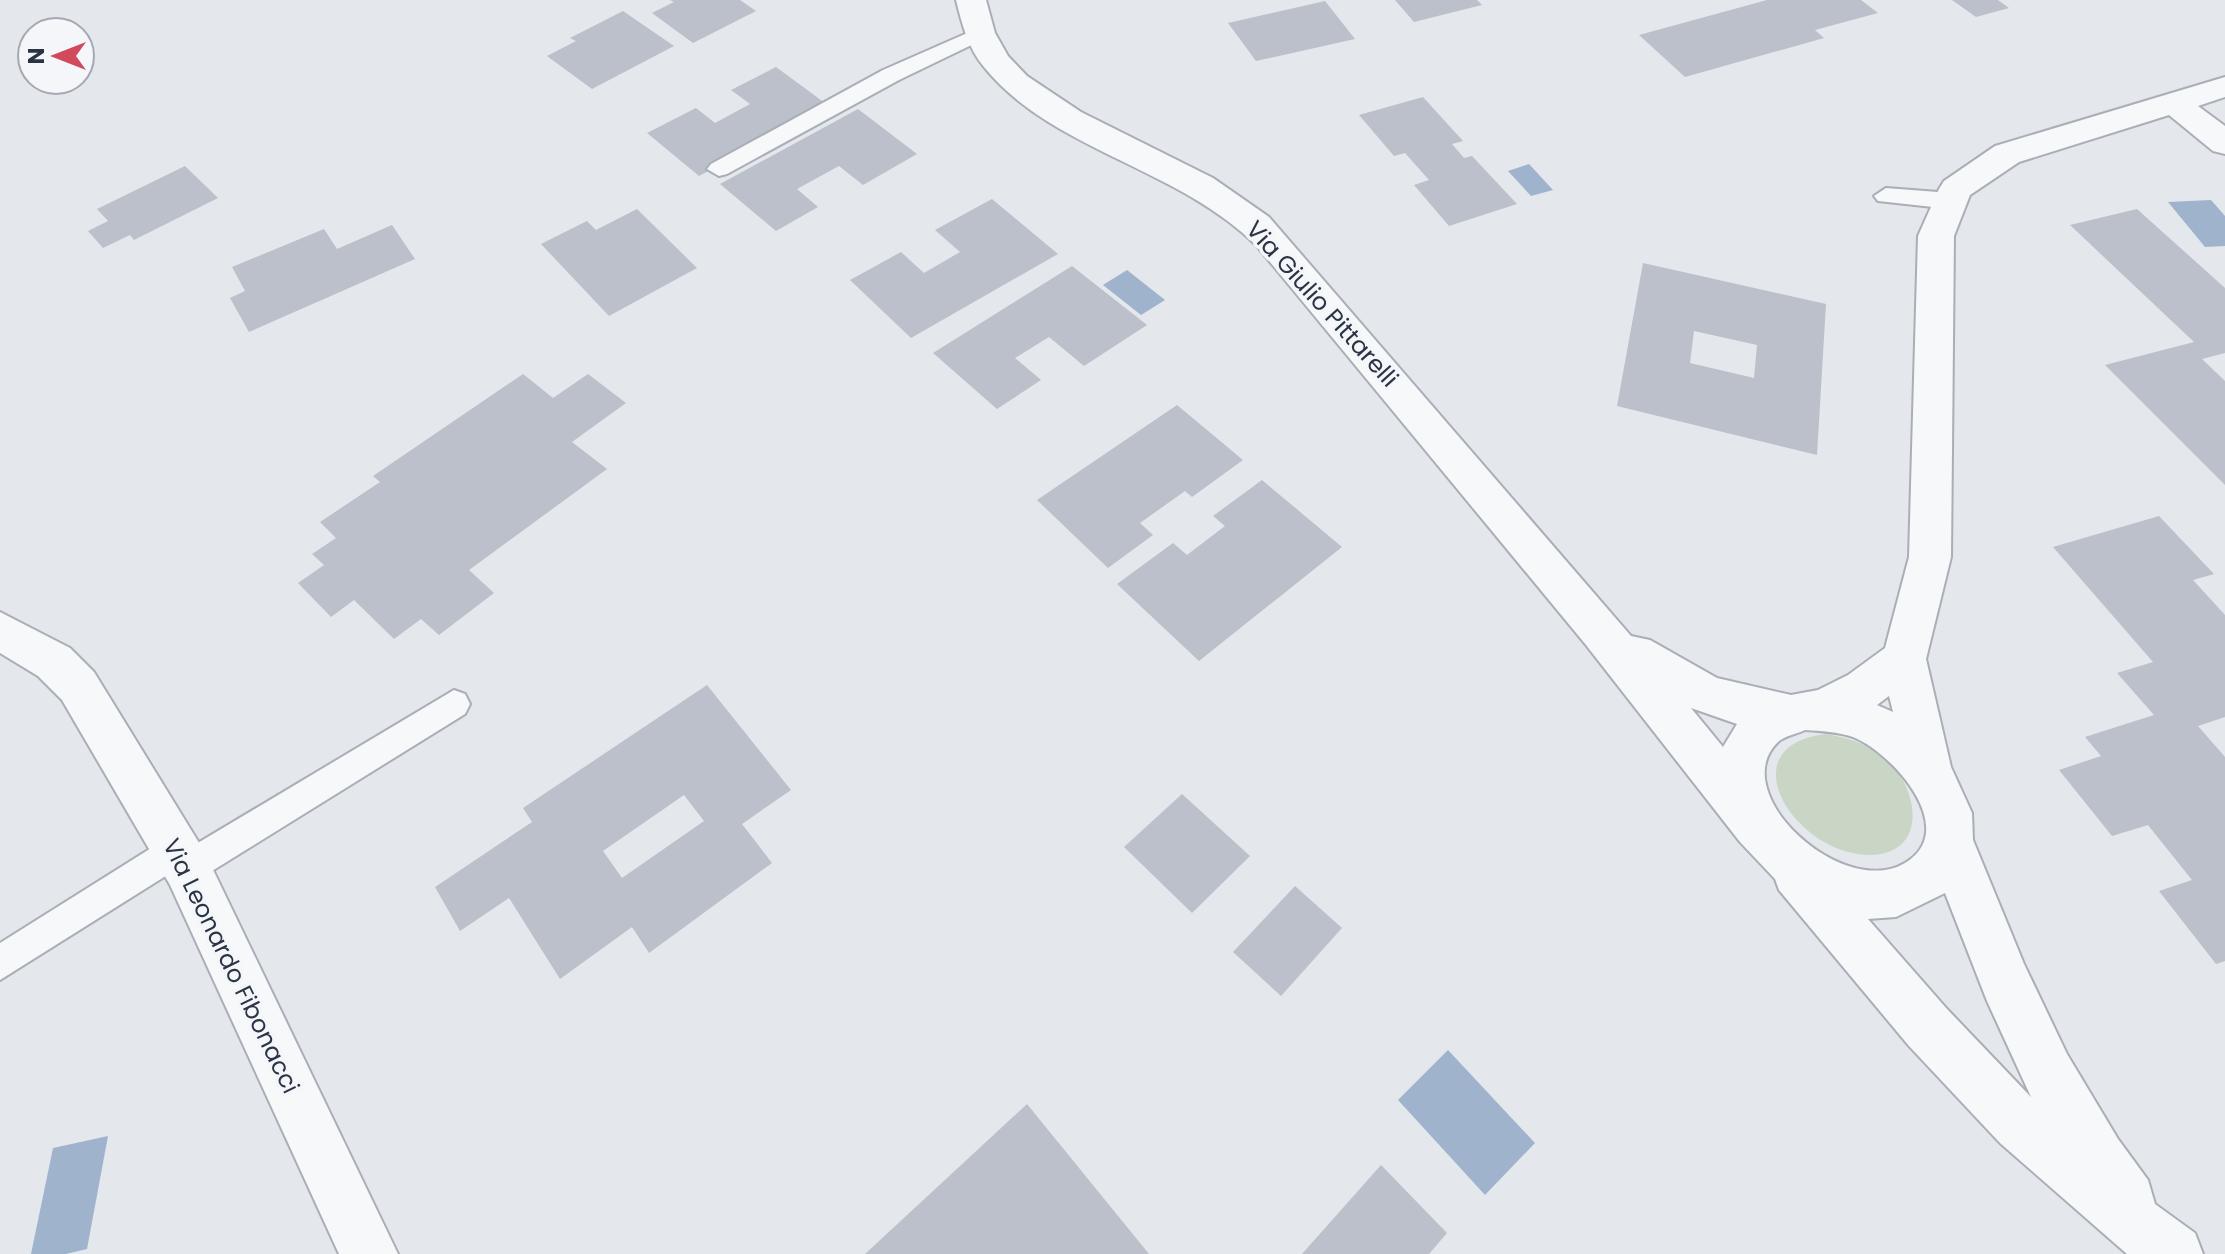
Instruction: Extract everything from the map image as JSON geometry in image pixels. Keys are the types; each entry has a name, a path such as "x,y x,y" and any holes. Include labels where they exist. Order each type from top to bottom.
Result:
{"street":[{"name":"Via Giulio Pittarelli","path":"976,17 1014,80 1056,115 1183,176 1263,231 1602,632 1771,843 1938,1042 2000,1109 2083,1184 2169,1250"},
{"path":"1929,772 1904,659 1930,557 1936,236 1956,189 2007,154 2225,87"},
{"path":"2175,104 2225,143"},
{"name":"Via Leonardo Fibonacci","path":"0,631 54,662 78,686 182,859 369,1254"},
{"name":"Via Giulio Pittarelli","path":"1602,632 1647,664 1700,693 1735,706 1805,712"},
{"path":"1904,659 1864,689 1763,725 1747,744 1740,769 1743,797 1771,843 1818,880 1853,893 1888,895 1918,886 1939,868 1950,843"},
{"path":"1805,712 1853,716 1881,729 1908,748 1929,772 1943,795 1950,820 1950,843 1995,960 2047,1073 2104,1169 2169,1250"}],"lane":[{"path":"719,169 891,75 976,17"},
{"path":"1886,196 1951,201"},
{"path":"0,963 454,704"}],"green space":[{"path":"1826,734 1869,747 1884,757 1901,776 1912,806 1912,820 1909,834 1901,845 1888,852 1870,855 1843,851 1818,838 1797,820 1782,799 1776,778 1780,758 1796,743"}],"water":[{"path":"1529,164 1553,190 1531,196 1508,171"},
{"path":"2211,200 2225,216 2225,246 2205,247 2168,202"},
{"path":"1127,270 1165,300 1141,315 1103,285"},
{"path":"1448,1050 1535,1143 1485,1195 1398,1100"},
{"path":"108,1136 87,1249 66,1254 31,1254 53,1148"}],"building":[{"path":"670,0 740,0 756,11 693,43 652,13 674,2"},
{"path":"1395,0 1477,0 1482,5 1414,22"},
{"path":"1767,0 1861,0 1878,13 1815,30 1824,38 1685,77 1639,35"},
{"path":"1952,0 1998,0 2009,8 1976,17"},
{"path":"1325,1 1355,39 1256,61 1228,23"},
{"path":"623,11 674,46 592,89 547,56 576,41 570,38"},
{"path":"776,67 829,106 699,176 647,133 696,108 715,123 750,104 731,90"},
{"path":"1423,97 1463,141 1452,144 1464,158 1472,156 1517,204 1449,226 1414,185 1429,180 1405,153 1394,156 1359,115"},
{"path":"858,109 917,154 863,185 839,166 797,189 818,207 776,231 720,184"},
{"path":"185,166 218,198 134,240 130,235 103,248 88,231 108,221 97,209"},
{"path":"992,199 1058,254 911,338 850,280 901,252 924,273 960,252 935,230"},
{"path":"637,209 697,268 609,316 541,244 587,221 596,230"},
{"path":"2137,209 2225,288 2225,353 2202,359 2225,381 2225,485 2105,365 2194,342 2070,225"},
{"path":"392,225 415,259 249,332 230,298 245,291 232,267 324,229 337,249"},
{"path":"1643,263 1826,304 1817,455 1617,406","holes":["1694,331 1757,345 1754,378 1690,363"]},
{"path":"1072,266 1147,325 1084,366 1049,337 1015,358 1041,380 997,409 933,353"},
{"path":"523,374 553,398 588,374 626,403 572,442 607,469 469,570 494,593 439,635 421,619 394,639 354,600 331,617 298,583 324,565 312,554 336,538 320,522 380,482 373,476"},
{"path":"1177,405 1243,460 1192,497 1185,491 1140,523 1153,535 1108,568 1037,500"},
{"path":"1262,480 1342,547 1199,661 1117,584 1173,543 1187,555 1225,526 1213,516"},
{"path":"2159,516 2214,574 2193,580 2225,615 2225,717 2198,726 2225,757 2225,961 2216,964 2159,891 2192,880 2148,825 2112,836 2059,770 2101,756 2085,737 2154,715 2117,673 2153,662 2053,547"},
{"path":"707,685 791,790 742,824 772,863 649,953 632,927 560,979 509,898 460,931 435,887 532,822 523,808","holes":["684,795 704,821 622,878 603,851"]},
{"path":"1182,794 1250,856 1192,913 1124,847"},
{"path":"1295,886 1342,928 1281,996 1233,952"},
{"path":"1027,1104 1149,1254 865,1254"},
{"path":"1381,1165 1447,1233 1429,1254 1302,1254"}]}
